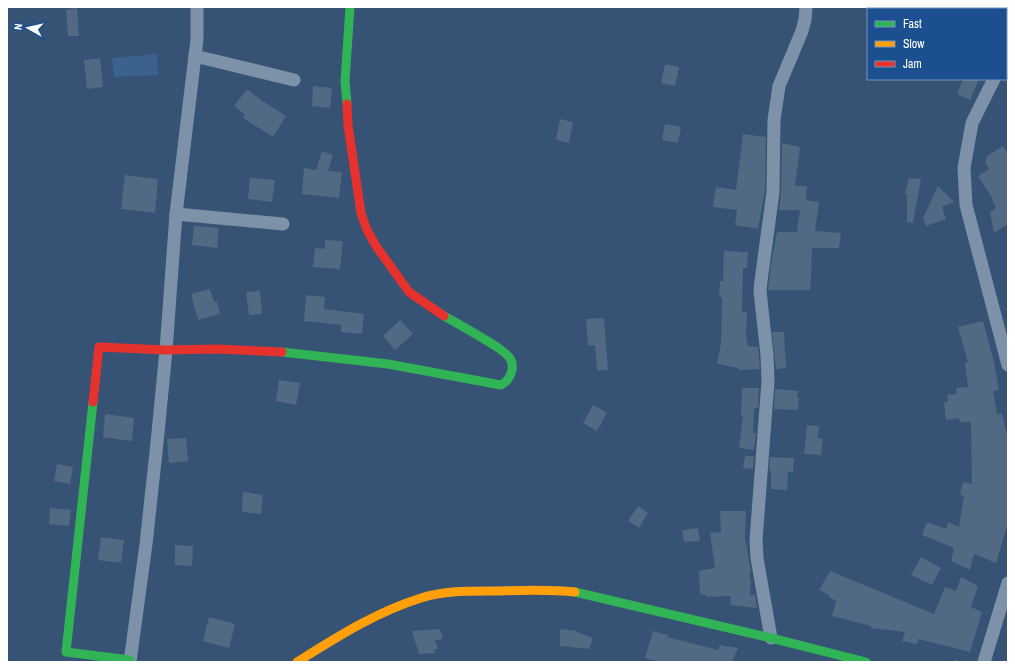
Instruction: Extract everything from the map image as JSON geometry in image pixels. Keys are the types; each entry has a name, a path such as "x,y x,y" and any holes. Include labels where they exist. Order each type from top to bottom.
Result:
{"street":[{"path":"198,7 197,39 176,214 166,350 146,544 130,661 66,652 99,347 166,350 217,349 271,351 388,364 501,385 505,384 512,373 512,361 508,355 431,308 409,292 376,246 368,230 361,213 348,125 346,81 350,7"},
{"path":"771,638 757,558 756,540 768,381 767,355 761,300 761,281 774,192 774,120 777,92 802,31 806,7"},
{"path":"195,56 294,80"},
{"path":"994,80 972,123 964,168 966,205 1008,361"},
{"path":"176,214 283,224"},
{"path":"984,662 1008,583"},
{"path":"297,662 348,630 386,611 422,597 459,591 555,590 575,592 866,662"}],"water":[{"path":"157,54 158,75 114,77 112,58"}],"building":[{"path":"77,8 79,36 68,36 66,10"},
{"path":"100,58 103,87 87,89 84,60"},
{"path":"665,64 679,67 675,86 661,83"},
{"path":"963,80 979,80 970,100 957,94"},
{"path":"313,86 332,88 330,108 312,106"},
{"path":"247,89 286,116 273,137 243,118 245,115 234,106"},
{"path":"560,119 573,122 569,143 556,140"},
{"path":"665,124 681,127 678,143 662,140"},
{"path":"743,134 766,137 765,191 758,229 735,225 737,210 713,207 716,187 736,190"},
{"path":"782,143 800,147 795,186 807,186 806,200 819,202 815,231 841,233 839,248 812,248 810,290 768,290 777,232 797,232 800,210 779,210"},
{"path":"1003,146 1008,154 1008,224 994,233 990,212 996,208 991,196 978,176 989,169 985,163 987,156"},
{"path":"322,151 333,155 328,171 342,172 339,198 302,194 304,168 316,170"},
{"path":"125,175 158,179 155,213 121,209"},
{"path":"250,178 275,180 272,202 248,199"},
{"path":"909,178 921,179 913,223 907,222 907,194 905,194"},
{"path":"938,186 954,202 942,207 946,219 926,226 923,218"},
{"path":"194,226 219,228 217,248 192,245"},
{"path":"325,240 343,241 340,269 313,267 315,248 325,249"},
{"path":"724,251 748,252 747,268 743,268 742,312 747,312 746,333 748,346 758,347 760,369 739,370 739,368 717,364 721,343 722,297 719,297 720,281 723,281"},
{"path":"210,289 214,302 217,301 220,314 198,320 191,294"},
{"path":"260,291 262,314 249,315 246,292"},
{"path":"306,295 325,297 324,309 364,314 362,334 341,332 341,325 304,321"},
{"path":"604,318 608,370 597,371 595,345 588,346 586,319"},
{"path":"400,320 413,334 395,350 383,336"},
{"path":"983,321 994,362 999,390 993,391 997,414 1002,414 1008,440 1008,523 996,563 974,554 970,570 951,561 954,548 922,535 927,522 946,529 948,522 959,527 964,496 960,495 963,482 972,484 971,422 960,422 959,418 946,420 944,402 948,402 947,395 957,394 956,388 968,387 965,363 968,362 958,327"},
{"path":"772,332 784,332 786,368 776,369"},
{"path":"279,380 300,383 296,405 276,401"},
{"path":"742,388 759,388 758,408 754,408 753,433 756,433 754,450 739,448 743,416 741,416"},
{"path":"775,389 798,391 798,410 774,409"},
{"path":"593,405 607,413 597,431 583,423"},
{"path":"105,414 134,418 132,441 103,437"},
{"path":"807,425 819,426 818,438 823,439 821,455 804,454"},
{"path":"186,438 188,461 169,463 167,439"},
{"path":"745,456 754,456 753,469 743,468"},
{"path":"770,457 794,458 793,472 788,472 787,490 771,489 771,471 769,471"},
{"path":"57,464 73,467 70,484 54,481"},
{"path":"243,492 263,495 261,514 242,512"},
{"path":"638,506 648,513 639,528 628,521"},
{"path":"50,508 71,510 69,526 49,524"},
{"path":"720,511 746,511 745,537 751,573 749,573 751,582 750,595 755,595 757,608 730,605 731,596 707,597 706,595 700,594 699,571 715,568 710,533 721,532"},
{"path":"698,528 700,541 684,542 682,530"},
{"path":"101,537 124,540 121,563 98,560"},
{"path":"175,545 193,546 192,566 175,565"},
{"path":"921,557 941,568 932,585 911,575"},
{"path":"830,571 934,614 945,587 956,591 961,577 978,586 971,607 982,612 970,652 918,639 917,644 902,641 905,632 871,628 871,626 832,616 836,601 829,597 829,595 819,590"},
{"path":"209,617 235,624 229,648 203,641"},
{"path":"440,629 443,639 435,640 438,649 434,649 435,653 419,654 412,631"},
{"path":"560,629 577,631 593,638 589,649 560,646"},
{"path":"653,631 668,635 667,637 718,650 720,645 738,648 732,662 659,662 645,658"}],"traffic: fast":[{"path":"347,104 345,81 350,7"},
{"path":"282,352 388,364 501,385 505,383 510,376 512,368 512,364 508,356 491,343 444,316"},
{"path":"93,402 66,652 130,660"},
{"path":"575,592 866,662"}],"traffic: slow":[{"path":"297,662 342,634 388,610 430,595 469,591 556,590 575,592"}],"traffic: jam":[{"path":"347,104 348,125 361,213 367,230 376,246 409,292 444,316"},
{"path":"93,402 99,347 166,350 217,349 282,352"}]}
